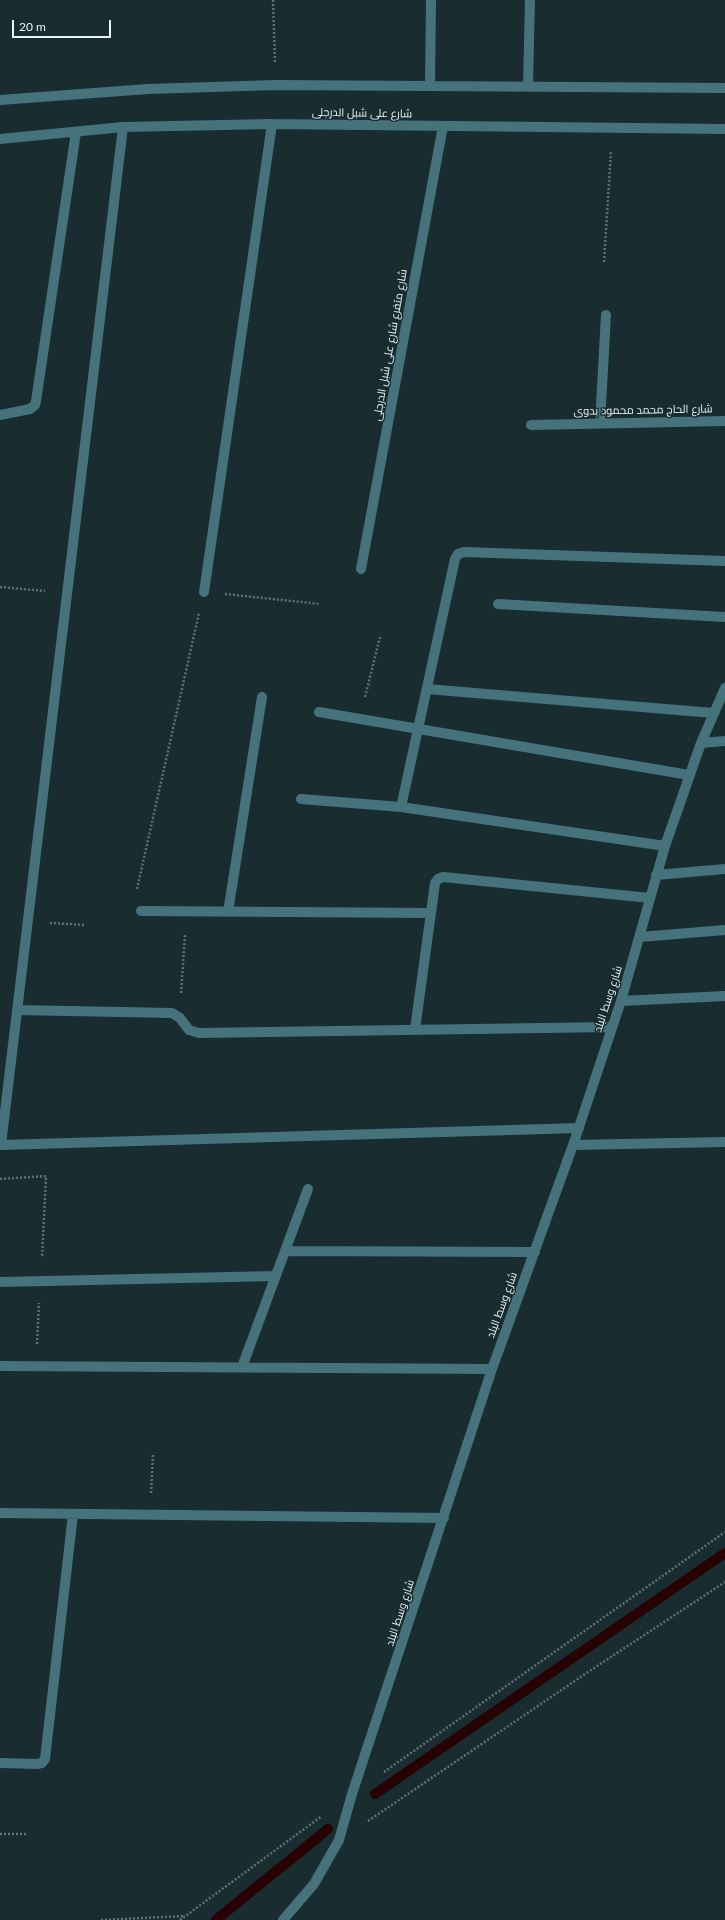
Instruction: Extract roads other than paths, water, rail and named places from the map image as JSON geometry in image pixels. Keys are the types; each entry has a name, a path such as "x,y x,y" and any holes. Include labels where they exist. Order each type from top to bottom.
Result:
{"street":[{"path":"430,85 431,0"},
{"path":"528,85 530,0"},
{"path":"0,100 148,89 276,85 528,85 725,88"},
{"path":"204,592 272,124"},
{"name":"شارع على شبل الدرجلى","path":"0,139 123,127 272,124 725,129"},
{"name":"شارع متفرع شارع على شبل الدرجلى","path":"361,569 443,126"},
{"path":"123,127 1,1145 579,1128"},
{"path":"0,415 30,410 35,405 76,132"},
{"path":"600,423 606,315"},
{"name":"شارع الحاج محمد محمود بدوى","path":"531,425 725,421"},
{"path":"401,807 455,559 461,552 725,561"},
{"path":"498,604 725,617"},
{"name":"شارع وسط البلد","path":"283,1920 314,1884 339,1840 352,1794 492,1369 573,1146 621,1001 665,846 701,743 725,688"},
{"path":"427,689 714,713"},
{"path":"228,912 262,697"},
{"path":"319,712 689,775"},
{"path":"701,743 725,741"},
{"path":"301,799 401,807 665,846"},
{"path":"656,875 725,869"},
{"path":"415,1029 435,884 438,879 443,877 650,898"},
{"path":"141,911 431,913"},
{"path":"640,937 725,930"},
{"path":"621,1001 725,996"},
{"path":"17,1010 167,1012 180,1018 189,1030 199,1033 612,1027"},
{"path":"573,1146 725,1142"},
{"path":"242,1367 308,1189"},
{"path":"285,1251 535,1252"},
{"path":"0,1282 276,1276"},
{"path":"0,1366 492,1369"},
{"path":"0,1513 444,1518"},
{"path":"0,1763 37,1764 42,1763 45,1760 73,1514"}],"waterway":[{"path":"375,1794 725,1553"},
{"path":"216,1920 328,1829"}]}
